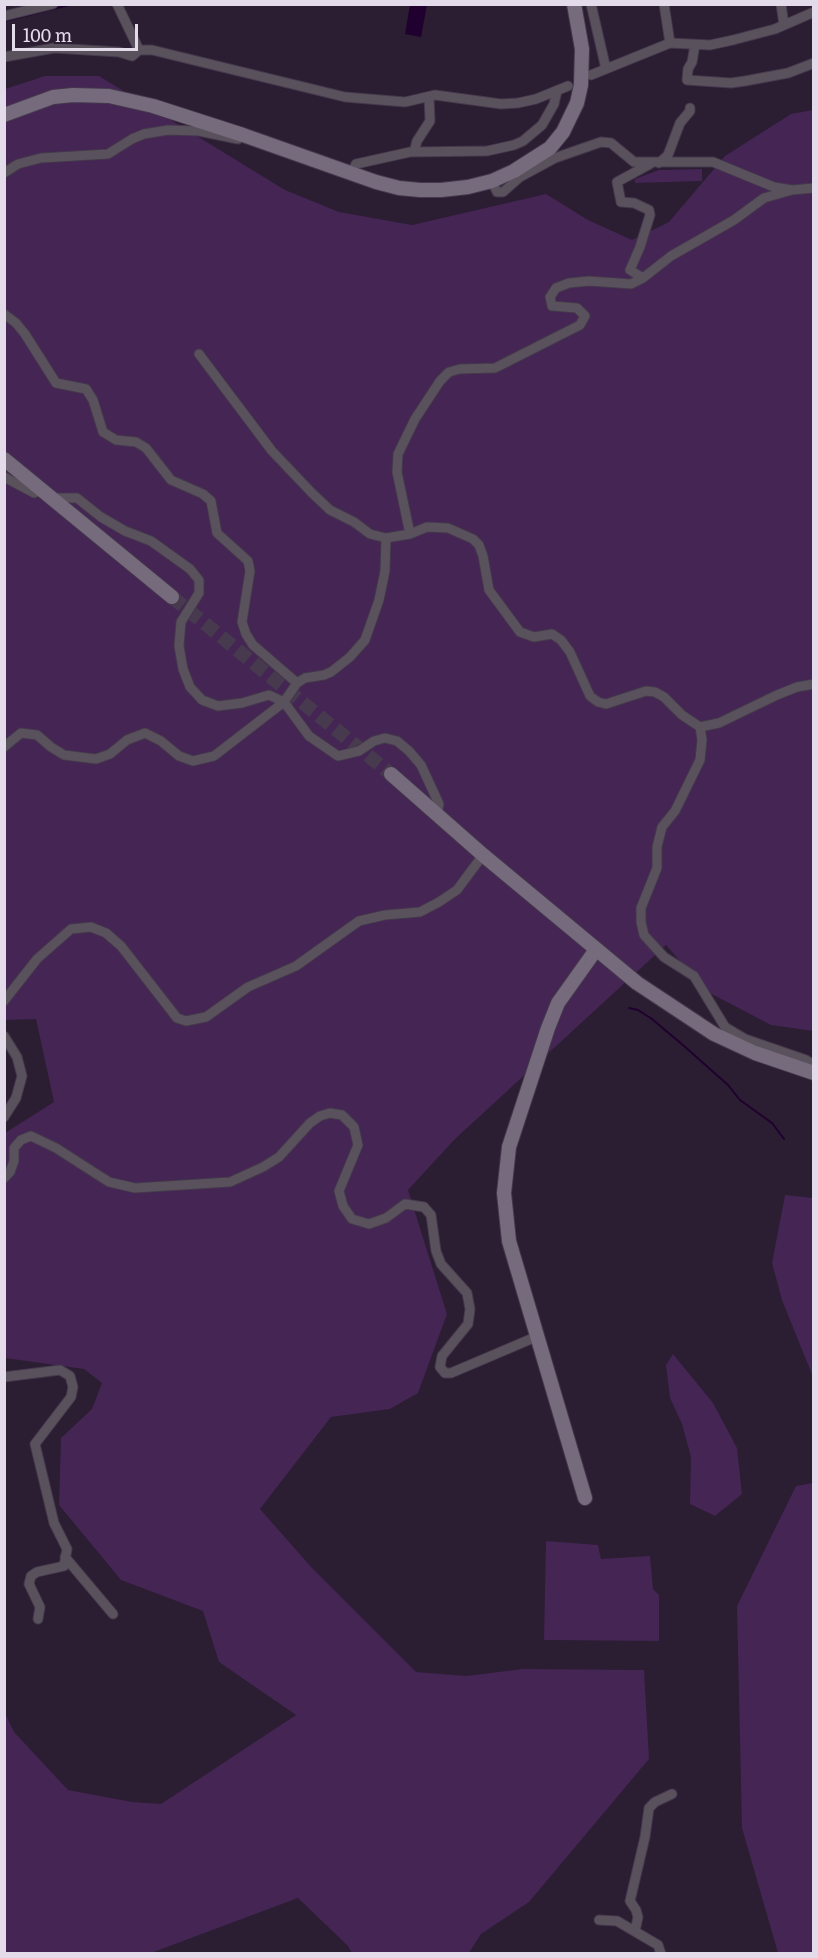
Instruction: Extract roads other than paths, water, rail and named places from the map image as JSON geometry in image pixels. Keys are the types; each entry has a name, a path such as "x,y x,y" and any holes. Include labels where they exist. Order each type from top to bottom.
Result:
{"street":[{"path":"4,16 53,4"},
{"path":"117,4 139,50"},
{"path":"4,115 53,98 73,95 109,96 153,106 243,135 351,174 399,188 441,190 468,187 492,182 550,148 571,117 581,85 582,65 582,49 574,4"},
{"path":"591,4 606,69"},
{"path":"664,4 670,43"},
{"path":"781,4 784,26"},
{"path":"591,75 670,43 710,45 784,26 813,12"},
{"path":"695,45 687,81 719,83 745,81 788,73 813,63"},
{"path":"4,57 54,48 119,52 132,56 139,50 152,50 345,97 405,102 435,95 501,104 518,104 568,86"},
{"path":"351,174 356,165 414,152 487,151 514,145 523,141 542,125 552,110 557,91"},
{"path":"414,152 417,141 430,121 429,96"},
{"path":"643,278 630,270 650,216 649,210 634,203 621,202 617,182 668,155 680,123 690,108"},
{"path":"4,173 18,164 42,158 108,154 144,134 168,130 199,131 238,139 243,135"},
{"path":"492,182 497,192 503,192 520,177 555,158 601,142 611,143 634,162 713,162 761,183 792,190"},
{"path":"410,534 397,472 398,454 415,419 440,381 449,372 460,369 495,368 580,325 585,316 577,308 552,306 550,297 556,288 589,280 631,284 764,198 792,190 813,188"},
{"path":"4,314 25,334 56,383 86,389 93,400 103,432 116,440 136,442 147,448 171,480 203,494 211,501 217,533 248,561 250,571 242,622 246,634 253,645 297,683"},
{"path":"199,354 249,422 330,510 354,522 370,534 386,538 410,534 428,527 448,528 473,539 479,545 483,556 489,590 520,632 534,637 552,634 561,640 570,652 590,696 598,702 606,704 646,691 655,692 700,727 719,723 777,695 797,687 813,684"},
{"path":"4,459 172,597"},
{"path":"4,477 34,493 77,498 109,522 151,541 190,569 199,580 199,593 181,622 179,639 183,669 190,687 202,700 218,706 242,703 269,695 284,702 309,736 338,756 358,751 374,741 385,738 397,741 421,765 439,804 437,815"},
{"path":"4,747 21,733 37,735 64,755 96,759 110,754 127,740 144,733 160,741 179,756 193,761 214,756 284,702 297,683 305,678 331,672 350,657 365,639 379,600 385,571 386,538"},
{"path":"700,727 702,740 700,760 675,811 662,827 657,847 657,868 641,908 644,934 664,957 694,975 726,1027 744,1040 806,1060 813,1065"},
{"path":"391,774 595,951 646,990 714,1034 754,1053 813,1073"},
{"path":"4,1001 37,959 71,929 91,927 106,933 121,946 177,1018 186,1022 206,1017 249,987 296,966 359,921 385,915 420,912 439,902 457,890 483,855"},
{"path":"585,1498 509,1241 504,1193 509,1147 548,1028 558,1003 595,951"},
{"path":"4,1036 17,1057 22,1076 16,1098 4,1117"},
{"path":"4,1178 10,1172 14,1161 14,1148 21,1140 31,1136 56,1148 109,1182 135,1188 230,1182 279,1157 320,1116 330,1113 342,1115 354,1127 358,1145 339,1191 342,1206 352,1219 369,1224 386,1218 405,1204 424,1207 431,1215 436,1251 441,1264 467,1293 470,1309 468,1323 442,1356 440,1367 445,1373 451,1373 538,1336"},
{"path":"4,1377 60,1370 70,1376 73,1387 71,1397 35,1444 54,1523 66,1549 64,1566 37,1572 31,1576 29,1584 40,1607 38,1619"},
{"path":"65,1557 113,1614"},
{"path":"635,1931 638,1917 630,1901 636,1883 649,1808 655,1802 672,1794"},
{"path":"599,1920 617,1921 658,1945 661,1953"}],"waterway":[{"path":"4,21 73,4"},
{"path":"629,1008 638,1010 652,1019 684,1046 728,1085 740,1100 772,1123 784,1139"}],"tunnel":[{"path":"172,597 391,774"}]}
